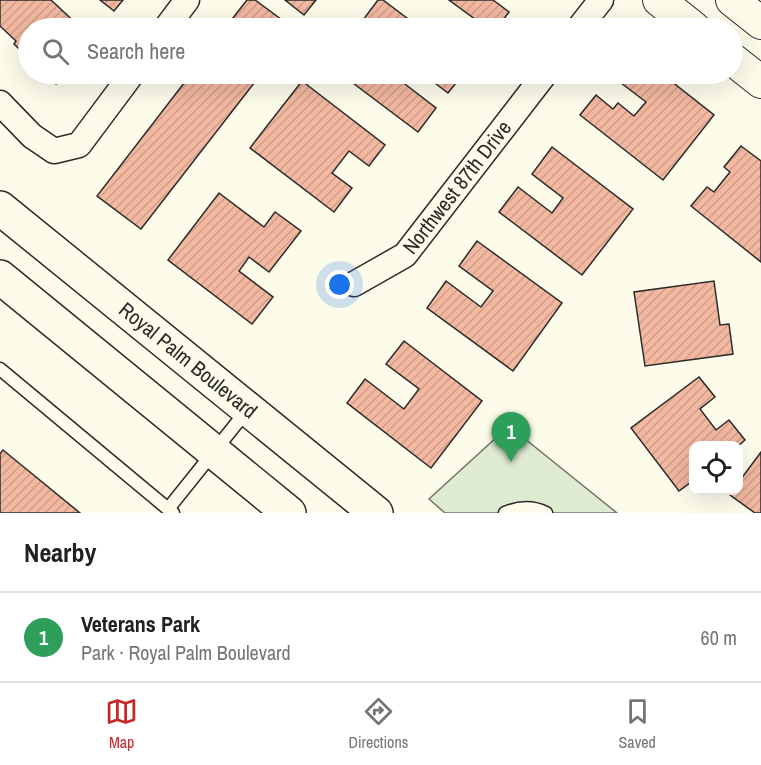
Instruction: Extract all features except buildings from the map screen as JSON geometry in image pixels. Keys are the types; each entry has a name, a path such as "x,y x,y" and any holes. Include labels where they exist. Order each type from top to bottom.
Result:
{"main road":[{"name":"Royal Palm Boulevard","path":"0,208 376,513"},
{"path":"0,277 289,513"}],"street":[{"path":"174,18 188,0"},
{"path":"587,18 601,0"},
{"path":"659,0 682,18"},
{"path":"732,0 761,23"},
{"path":"743,68 761,82"},
{"path":"0,103 32,136 54,151 79,145 125,84"},
{"name":"Northwest 87th Drive","path":"354,284 405,255 537,84"}],"lane":[{"path":"0,369 170,511 248,409"},
{"path":"505,513 515,508 537,508 546,513"}],"green space":[{"path":"509,426 617,513 445,513 429,499"}],"place":[{"name":"Veterans Park","path":"511,462"}]}
